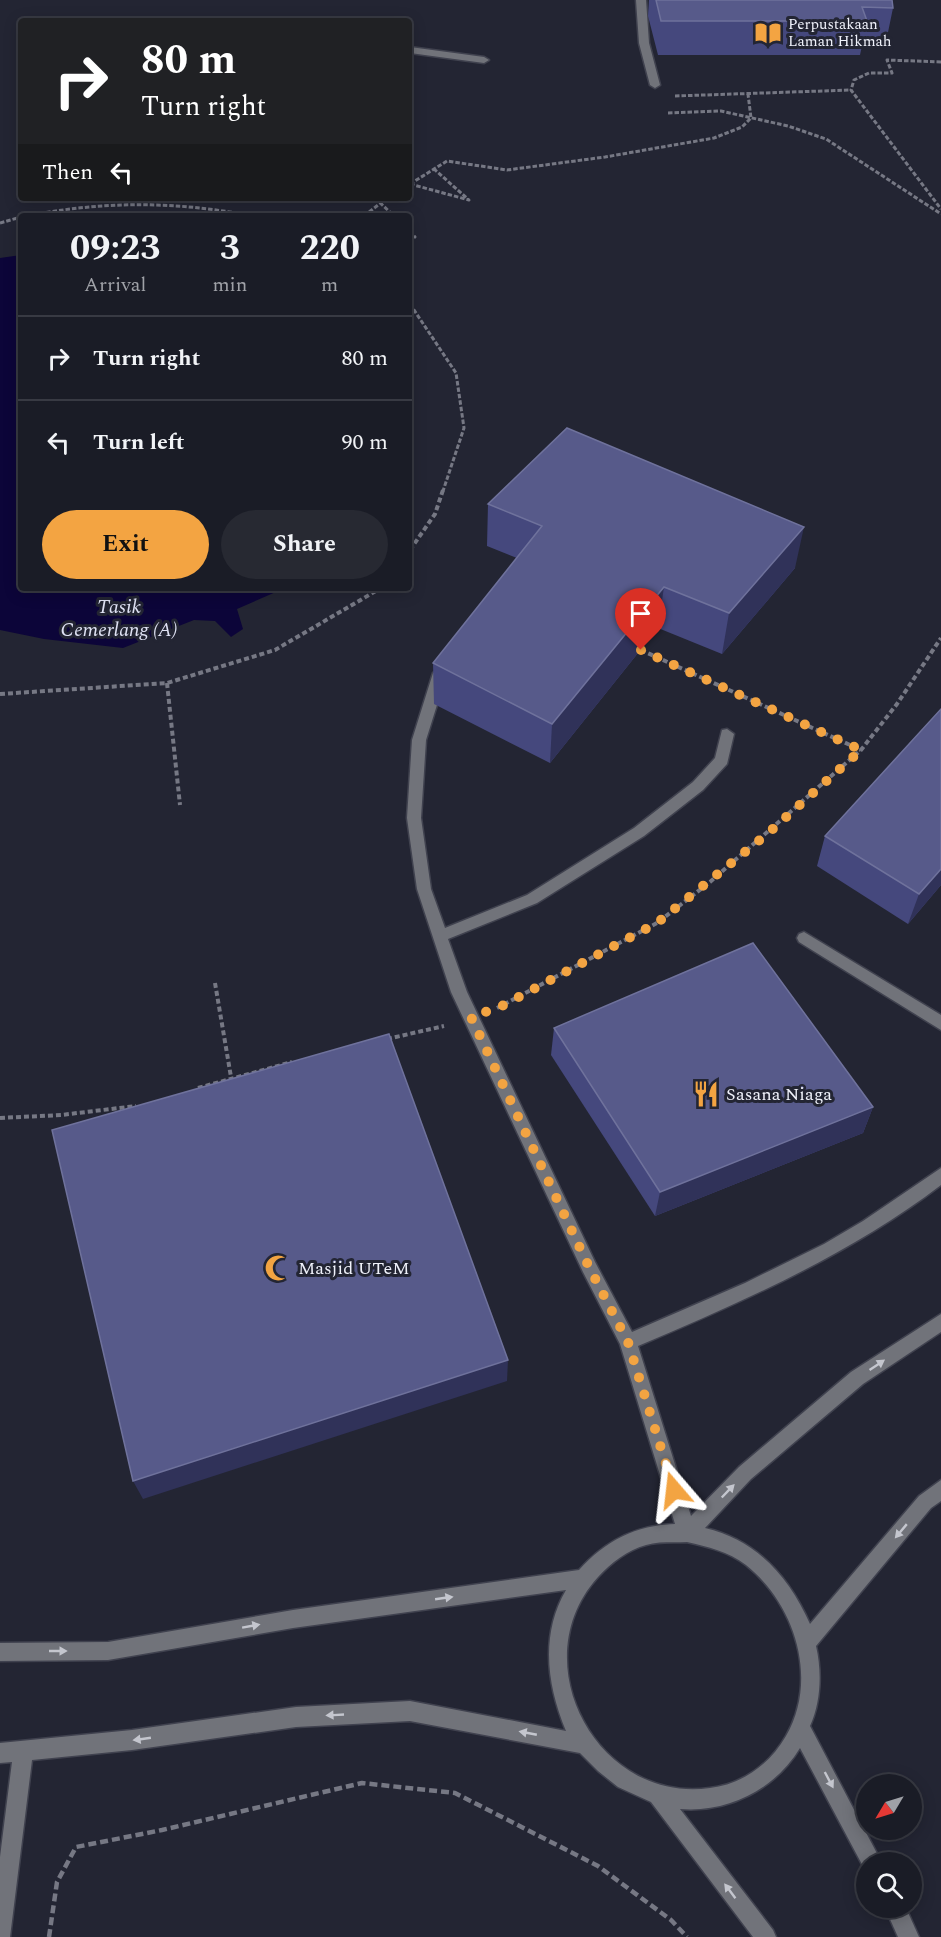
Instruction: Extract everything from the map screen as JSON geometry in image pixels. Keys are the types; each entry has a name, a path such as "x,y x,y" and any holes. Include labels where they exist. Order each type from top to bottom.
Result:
{"street":[{"path":"642,0 640,28 645,57 655,85"},
{"path":"412,50 484,60"},
{"path":"448,660 441,669 419,740 414,818 424,889 471,1017 589,1267 628,1342 687,1533"},
{"path":"440,936 532,899 639,832 698,786 722,760 727,734"},
{"path":"804,938 941,1023"},
{"path":"628,1342 740,1295 845,1242 941,1175"},
{"path":"687,1533 746,1473 857,1378 941,1322"},
{"path":"807,1642 925,1502 941,1489"},
{"path":"687,1533 727,1543 762,1567 790,1600 807,1642 811,1686 801,1729 778,1765 743,1791 702,1802 658,1797 618,1777 585,1744 564,1703 556,1659 562,1617 581,1579 610,1551 647,1536 687,1533"},
{"path":"0,1652 108,1651 293,1618 581,1579"},
{"path":"0,1753 297,1717 410,1711 585,1744"},
{"path":"801,1729 866,1852"},
{"path":"0,1937 23,1752"},
{"path":"658,1797 766,1937"},
{"path":"900,1918 909,1937"}],"path":[{"path":"941,62 887,60 892,73 869,73 854,80 851,90 941,209"},
{"path":"671,96 851,90"},
{"path":"748,94 751,118"},
{"path":"668,113 721,111 788,126 826,139 941,214"},
{"path":"412,183 447,161 507,170 605,157 714,138 742,127 751,118"},
{"path":"412,185 469,200 434,169"},
{"path":"367,213 380,202 391,213"},
{"path":"40,213 138,204 238,213"},
{"path":"0,223 18,219"},
{"path":"412,306 456,372 464,428 435,514 412,547"},
{"path":"0,694 167,683 275,650 376,591"},
{"path":"383,1040 437,1028 500,1007 657,923 766,835 861,750 897,704 941,638"},
{"path":"641,650 861,750"},
{"path":"167,683 180,805"},
{"path":"215,983 231,1077"},
{"path":"190,1091 231,1077 296,1061"},
{"path":"0,1118 61,1115 138,1105"},
{"path":"49,1937 57,1882 76,1847 162,1830 362,1783 455,1793 598,1866 671,1920 687,1937"}],"water":[{"name":"Tasik Cemerlang (A)","path":"18,255 18,591 278,591 237,609 243,629 231,637 215,621 194,620 123,648 44,639 0,630 0,258"}],"building":[{"path":"656,0 892,0 893,8 862,7 867,21 661,21"},
{"path":"567,428 804,527 729,613 664,587 552,724 433,663 542,526 488,504"},
{"path":"941,709 941,869 919,894 825,836"},
{"name":"Sasana Niaga","path":"753,943 873,1107 660,1192 554,1028"},
{"name":"Masjid UTeM","path":"389,1034 508,1360 133,1481 52,1130"}],"place":[{"name":"Perpustakaan Laman Hikmah","path":"768,33"},
{"name":"Sasana Niaga","path":"706,1094"},
{"name":"Masjid UTeM","path":"278,1268"}],"route":[{"path":"641,650 797,723 861,750 766,835 657,923 500,1007 471,1017 589,1267 628,1342 674,1490"}]}
